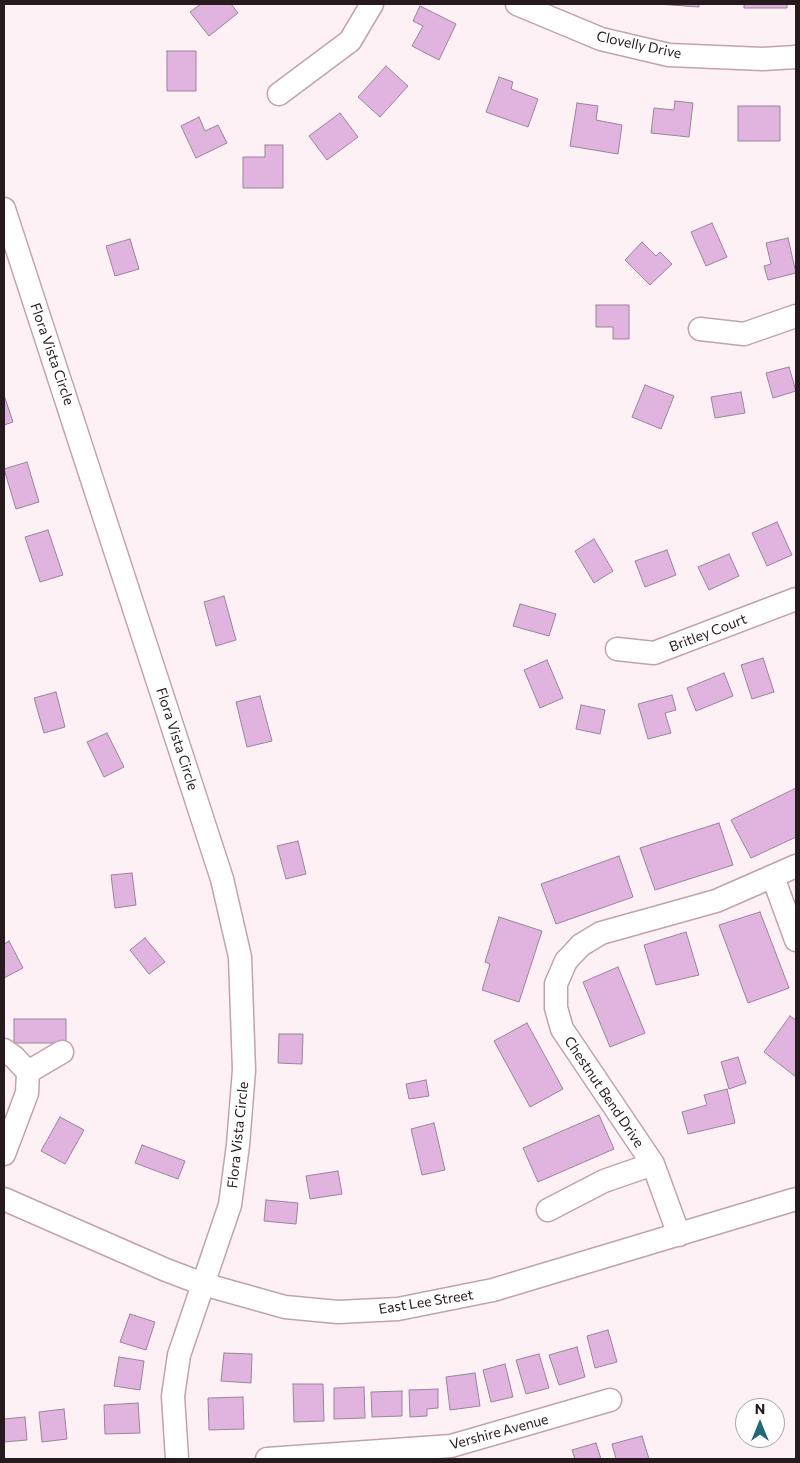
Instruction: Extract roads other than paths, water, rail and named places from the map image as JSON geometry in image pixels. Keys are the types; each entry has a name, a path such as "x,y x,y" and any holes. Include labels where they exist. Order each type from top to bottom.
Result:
{"street":[{"path":"279,94 350,41 372,4"},
{"name":"Clovelly Drive","path":"517,4 601,39 669,55 763,59 796,57"},
{"name":"Flora Vista Circle","path":"4,209 222,879 240,957 244,1070 238,1145 230,1205 179,1355 173,1396 177,1459"},
{"path":"700,329 744,334 796,316"},
{"name":"Britley Court","path":"617,649 654,654 796,599"},
{"name":"Chestnut Bend Drive","path":"679,1235 653,1164 562,1029 556,1008 556,984 566,961 581,945 601,933 716,901 796,866"},
{"path":"773,877 796,940"},
{"path":"4,1050 14,1057 28,1072 27,1093 4,1154"},
{"path":"28,1072 62,1052"},
{"path":"548,1210 604,1181 653,1164"},
{"name":"East Lee Street","path":"4,1199 166,1270 204,1284 284,1307 338,1312 398,1309 464,1297 520,1283 796,1199"},
{"name":"Vershire Avenue","path":"267,1459 451,1446 610,1400"}]}
